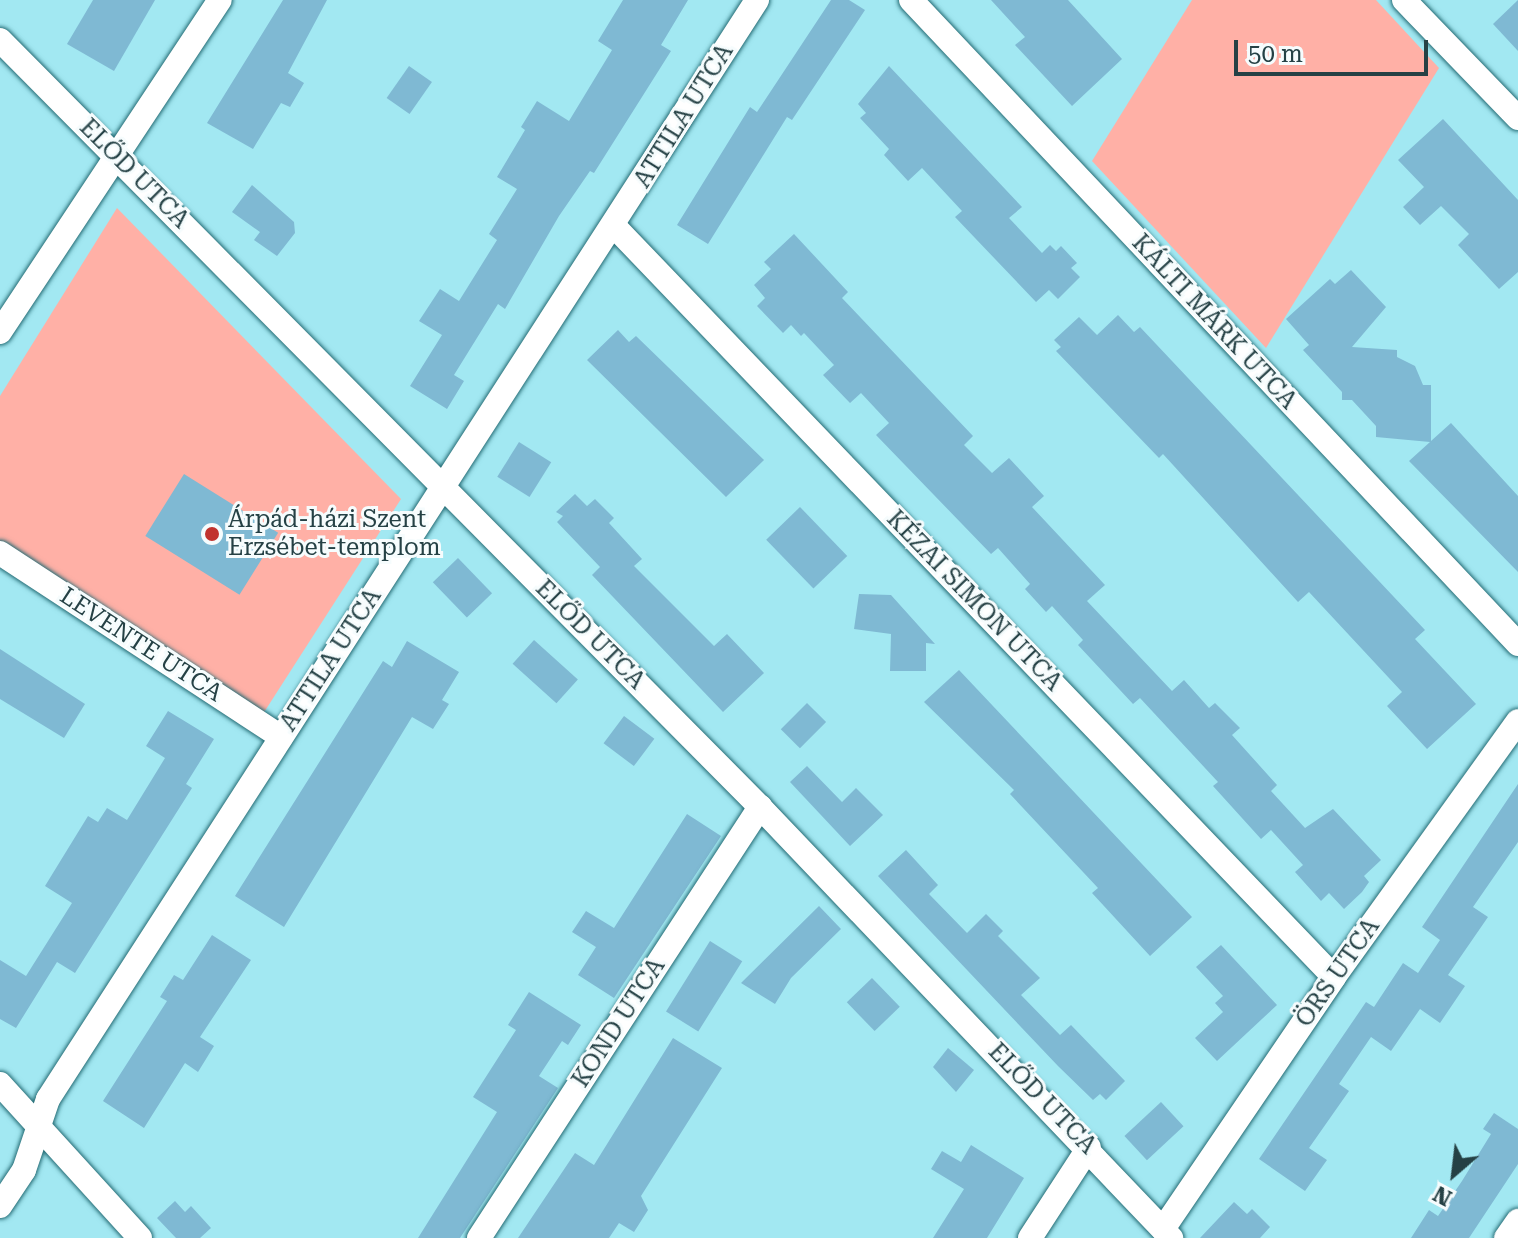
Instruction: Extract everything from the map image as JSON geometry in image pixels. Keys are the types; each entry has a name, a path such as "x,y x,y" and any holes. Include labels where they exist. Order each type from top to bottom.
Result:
{"street":[{"path":"0,332 220,0"},
{"name":"ATTILA UTCA","path":"0,1206 24,1170 48,1099 757,0"},
{"name":"KÁLTI MÁRK UTCA","path":"911,0 1518,644"},
{"path":"1404,0 1518,118"},
{"name":"ELŐD UTCA","path":"0,40 760,807 1089,1147 1167,1233"},
{"name":"KÉZAI SIMON UTCA","path":"614,226 1334,977"},
{"name":"LEVENTE UTCA","path":"0,553 281,737"},
{"name":"ÖRS UTCA","path":"1167,1233 1334,977 1518,721"},
{"name":"KOND UTCA","path":"479,1238 760,807"},
{"path":"0,1084 140,1238"},
{"path":"1030,1238 1089,1147"},
{"path":"1506,1238 1518,1221"}],"shaded area":[{"path":"1192,0 1376,0 1439,68 1266,348 1092,161"},
{"path":"117,208 401,499 261,717 0,541 0,396"}],"building":[{"path":"93,0 155,0 114,71 67,44"},
{"path":"283,0 327,0 288,73 304,83 290,107 281,103 253,149 207,123"},
{"path":"623,0 688,0 661,45 671,51 594,173 590,171 559,216 505,309 498,304 454,375 464,381 447,409 410,386 442,335 419,321 440,289 459,301 497,240 489,234 517,189 497,177 525,130 521,127 537,101 569,121 612,50 598,41"},
{"path":"831,0 849,0 865,10 792,120 787,117 708,244 677,225 750,107 757,112"},
{"path":"991,0 1068,0 1122,59 1072,106 1015,45 1025,37"},
{"path":"1518,0 1518,51 1493,24"},
{"path":"409,66 432,82 410,114 387,98"},
{"path":"889,66 1022,207 1009,218 1042,253 1050,245 1056,251 1061,246 1077,263 1071,268 1080,277 1058,299 1049,290 1036,302 955,217 962,211 922,168 908,181 884,155 889,149 860,118 866,113 858,104"},
{"path":"1443,119 1518,200 1518,272 1499,289 1458,245 1469,234 1441,206 1420,225 1403,207 1424,187 1398,160"},
{"path":"252,185 294,222 295,233 277,256 254,240 260,232 232,212"},
{"path":"794,234 848,292 842,298 973,436 964,445 992,473 1009,458 1044,496 1032,507 1105,585 1087,601 1172,691 1184,680 1209,708 1215,703 1240,728 1232,735 1277,785 1271,791 1305,828 1333,809 1381,860 1364,876 1369,882 1362,892 1344,909 1329,893 1321,901 1295,872 1303,865 1271,830 1261,839 1213,786 1218,782 1140,698 1133,704 1078,645 1083,640 1052,606 1046,612 1025,589 1030,584 998,548 991,554 876,435 889,423 861,393 850,403 823,375 834,365 804,333 801,336 791,325 783,333 757,306 765,298 754,285 771,269 764,262"},
{"path":"1351,270 1386,307 1352,347 1397,350 1397,357 1415,366 1423,385 1431,385 1431,441 1451,423 1518,496 1518,572 1409,461 1430,442 1376,437 1376,426 1352,400 1342,400 1342,392 1303,350 1309,345 1286,319 1330,279 1335,284"},
{"path":"1118,315 1134,332 1140,327 1425,630 1415,639 1476,704 1427,749 1387,706 1402,692 1309,592 1298,602 1163,454 1159,458 1056,351 1061,347 1054,340 1079,317 1097,335"},
{"path":"618,330 629,342 636,336 764,460 726,497 587,360"},
{"path":"519,442 551,462 529,497 497,477"},
{"name":"Árpád-házi Szent Erzsébet-templom","path":"184,474 278,533 239,595 145,536"},
{"path":"575,494 587,506 595,499 614,518 609,523 642,559 634,566 714,646 727,634 764,673 723,712 592,575 600,567 557,522 563,516 556,512"},
{"path":"800,507 847,556 813,589 766,540"},
{"path":"458,558 492,593 467,618 433,582"},
{"path":"859,594 891,595 935,644 926,643 926,671 890,671 891,634 854,629"},
{"path":"534,640 578,679 556,703 513,664"},
{"path":"407,641 459,672 442,700 449,704 433,729 412,717 284,927 235,896 383,661 392,667"},
{"path":"0,649 85,704 64,738 0,699"},
{"path":"959,670 1192,917 1150,956 1092,893 1098,888 1010,794 1014,790 924,702"},
{"path":"807,703 826,722 800,748 781,729"},
{"path":"168,711 214,739 186,784 192,788 75,973 57,962 16,1028 0,1019 0,960 26,976 72,903 45,886 88,816 98,822 107,808 127,820 165,758 146,746"},
{"path":"624,716 654,739 634,766 604,743"},
{"path":"807,766 842,802 856,788 883,815 850,846 790,782"},
{"path":"1518,784 1518,842 1473,907 1488,917 1448,975 1465,986 1440,1023 1420,1009 1391,1051 1371,1037 1339,1084 1349,1091 1309,1148 1327,1160 1305,1191 1259,1159 1366,1002 1374,1007 1403,963 1418,973 1440,940 1422,927"},
{"path":"687,814 721,836 614,998 578,975 596,947 572,932 586,911 614,928"},
{"path":"906,850 938,885 929,894 967,933 986,914 1003,931 998,936 1040,978 1021,995 1060,1035 1071,1025 1125,1081 1106,1100 1100,1094 1093,1100 1058,1066 878,876"},
{"path":"819,906 841,929 791,978 775,1004 741,983"},
{"path":"212,935 251,960 200,1037 214,1046 198,1072 185,1063 144,1128 103,1101 167,1001 160,997 174,975 183,980"},
{"path":"710,941 742,961 698,1032 666,1011"},
{"path":"1221,945 1277,1005 1217,1061 1195,1038 1223,1012 1215,1003 1223,996 1196,967"},
{"path":"872,978 900,1007 875,1031 847,1002"},
{"path":"529,992 581,1025 568,1045 562,1041 539,1076 558,1088 460,1238 418,1238 497,1112 473,1097 516,1030 508,1025"},
{"path":"673,1038 722,1068 641,1196 648,1210 634,1232 619,1223 609,1238 518,1238 575,1153 594,1165"},
{"path":"948,1048 974,1070 956,1092 933,1067"},
{"path":"1161,1102 1184,1126 1147,1160 1124,1136"},
{"path":"1494,1113 1518,1129 1518,1164 1469,1238 1411,1238 1429,1210 1438,1216 1462,1181 1491,1134 1483,1129"},
{"path":"971,1145 1024,1178 987,1238 933,1238 964,1189 931,1169 942,1151 961,1162"},
{"path":"175,1201 185,1212 191,1206 211,1228 200,1238 176,1238 157,1218"},
{"path":"1234,1202 1247,1214 1252,1209 1270,1227 1260,1238 1200,1238"}],"place":[{"name":"Árpád-házi Szent Erzsébet-templom","path":"212,534"}]}
